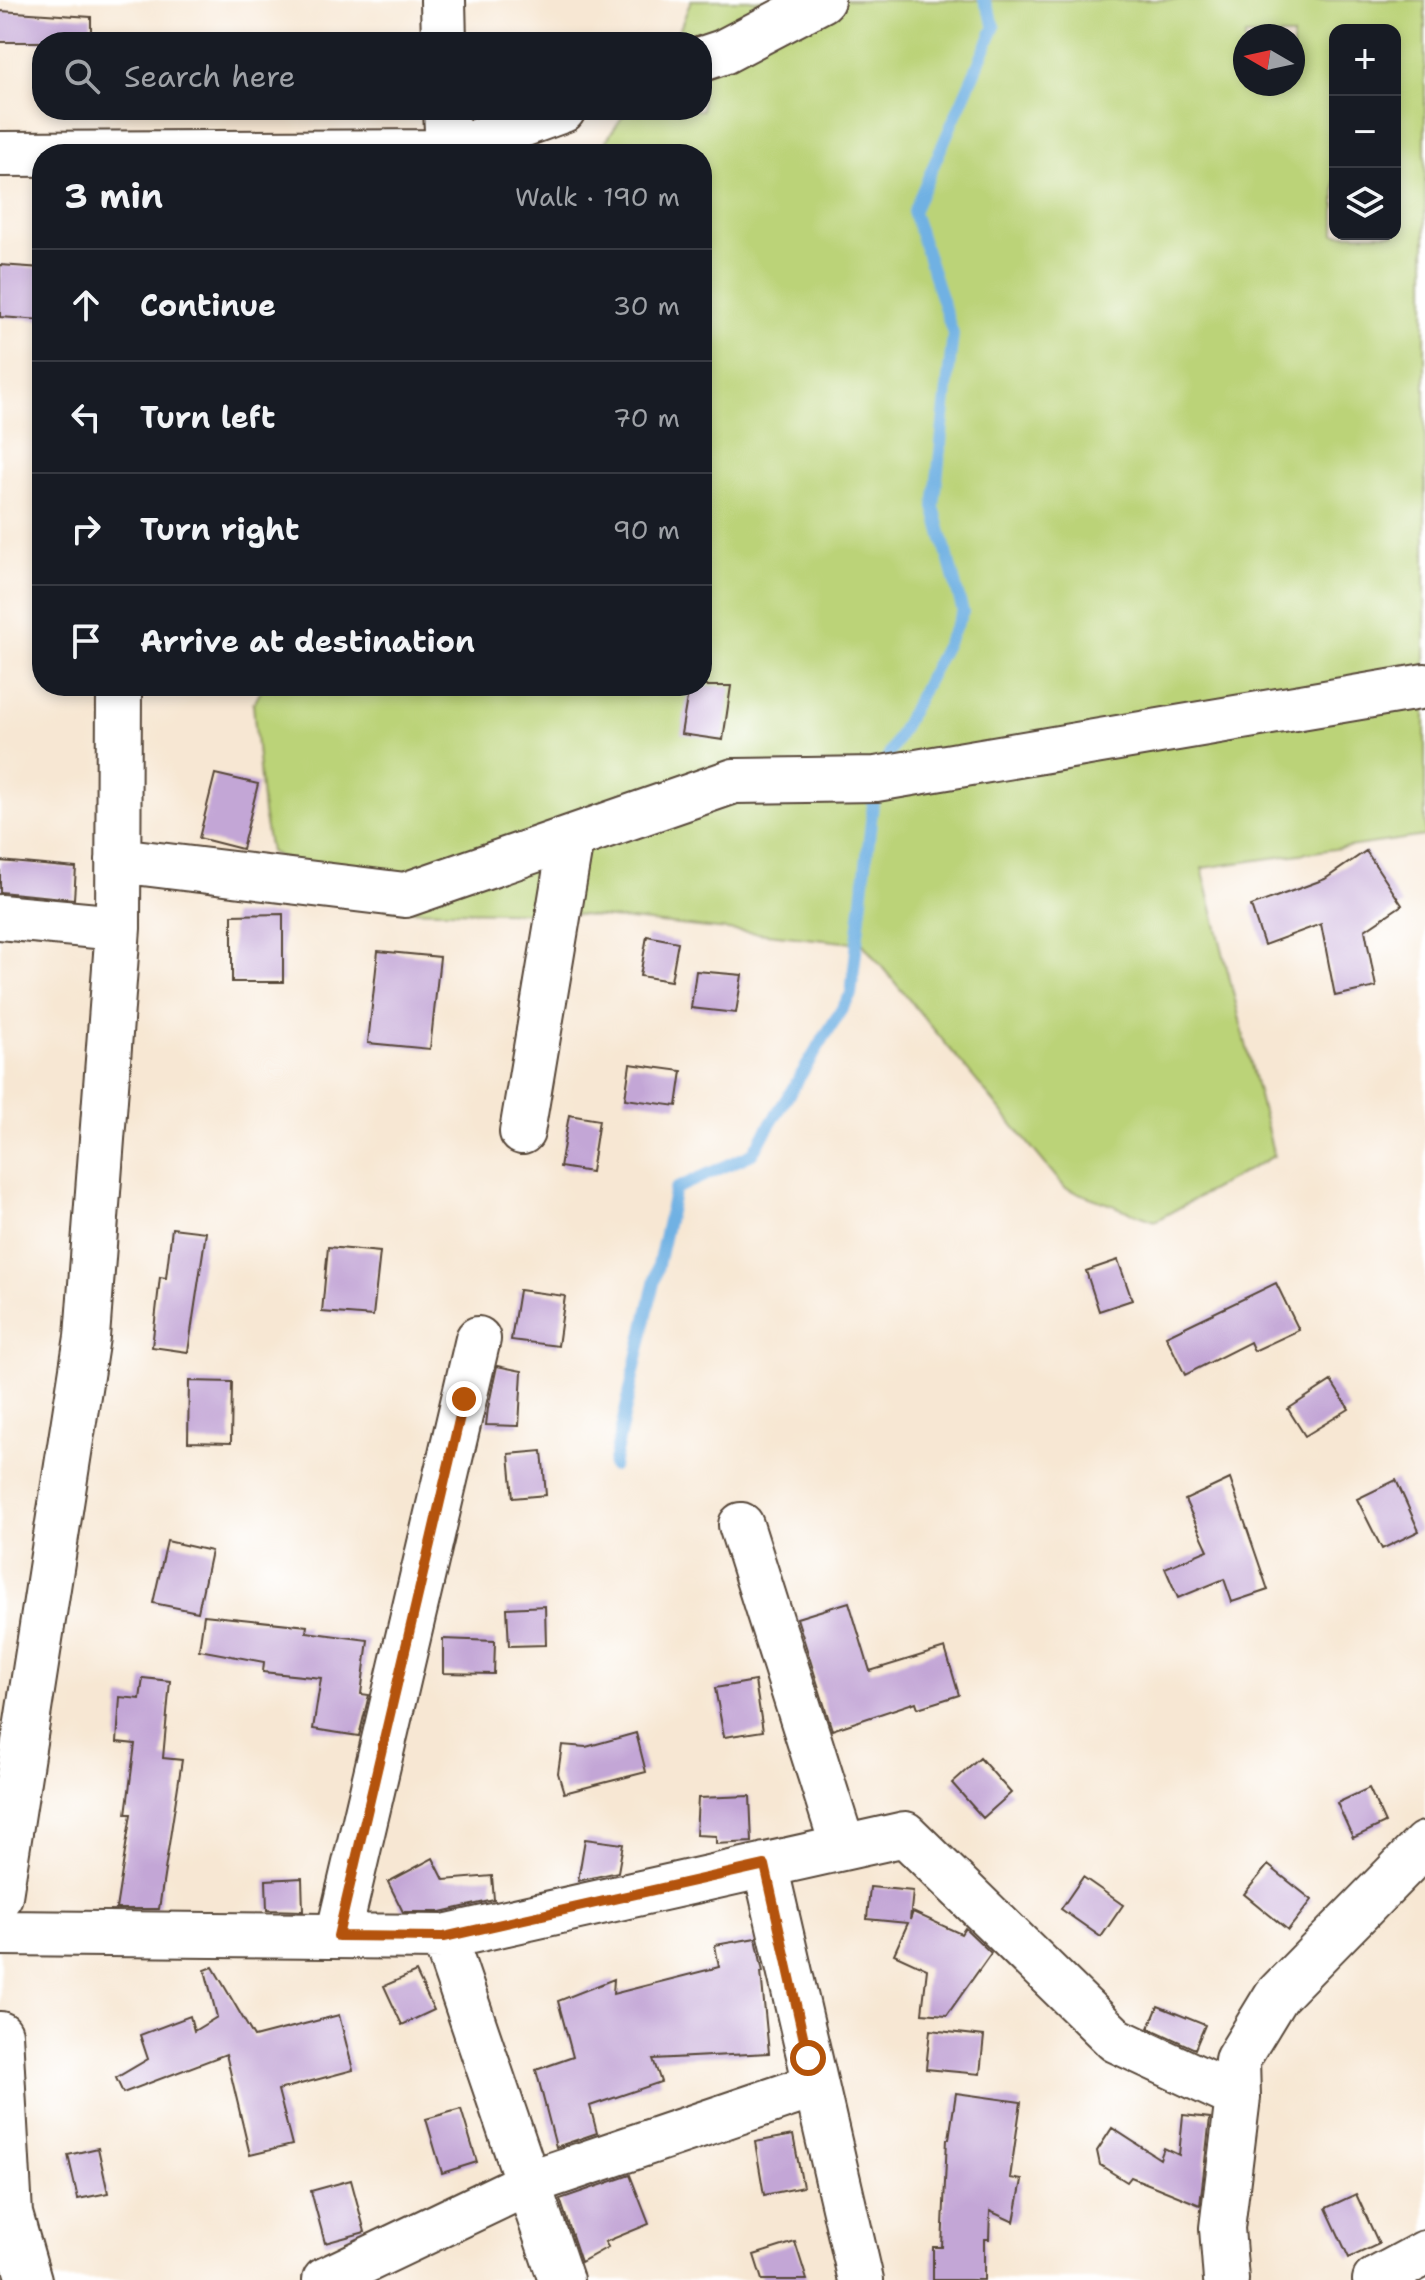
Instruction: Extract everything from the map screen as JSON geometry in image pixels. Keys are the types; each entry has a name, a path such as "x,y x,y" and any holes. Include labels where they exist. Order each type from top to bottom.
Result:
{"street":[{"path":"443,0 444,32"},
{"path":"712,56 822,0"},
{"path":"256,144 447,131 508,120"},
{"path":"0,154 32,154"},
{"path":"118,860 405,895 734,781 876,779 1425,686"},
{"path":"0,1896 87,1337 118,928 119,696"},
{"path":"522,1132 571,839"},
{"path":"0,917 118,928"},
{"path":"338,1936 478,1339"},
{"path":"741,1525 843,1847"},
{"path":"0,1933 444,1937 905,1834 1116,2040 1238,2097"},
{"path":"1226,2280 1222,2228 1238,2097 1237,2060 1276,1996 1425,1844"},
{"path":"765,1865 861,2280"},
{"path":"444,1937 561,2280"},
{"path":"0,2034 5,2214 29,2280"},
{"path":"325,2280 528,2183 815,2086"},
{"path":"1375,2280 1425,2253"}],"green space":[{"path":"691,0 1425,0 1425,836 1202,868 1274,1156 1155,1221 1065,1188 863,944 562,913 390,910 270,852 253,704 258,696 712,696 712,144 604,144 620,120 712,120 712,32 679,32"}],"building":[{"path":"0,11 91,17 91,32 32,32 32,42 0,42"},
{"path":"0,265 32,267 32,319 0,317"},
{"path":"712,686 731,686 723,740 681,734 687,696 712,696"},
{"path":"215,774 258,784 242,849 199,838"},
{"path":"1366,851 1402,905 1365,930 1376,987 1335,996 1321,924 1264,945 1251,906 1325,879"},
{"path":"0,861 76,868 74,899 0,892"},
{"path":"283,914 283,982 232,982 232,915"},
{"path":"647,936 678,942 671,981 640,976"},
{"path":"378,951 440,957 430,1049 368,1043"},
{"path":"696,971 742,975 736,1013 691,1008"},
{"path":"630,1064 682,1071 677,1106 625,1099"},
{"path":"569,1115 599,1120 591,1172 560,1167"},
{"path":"172,1228 206,1232 188,1352 152,1347 160,1277 166,1278"},
{"path":"328,1247 380,1252 373,1316 322,1312"},
{"path":"1118,1260 1132,1300 1099,1311 1086,1271"},
{"path":"1276,1283 1299,1330 1254,1351 1250,1342 1185,1375 1166,1336"},
{"path":"519,1290 565,1296 558,1346 511,1340"},
{"path":"497,1366 522,1371 519,1426 486,1425"},
{"path":"189,1381 232,1382 231,1443 188,1442"},
{"path":"1331,1381 1349,1409 1305,1436 1288,1409"},
{"path":"542,1451 546,1495 513,1498 509,1454"},
{"path":"1230,1479 1268,1590 1232,1602 1224,1579 1178,1598 1165,1568 1208,1550 1185,1500"},
{"path":"1396,1480 1419,1531 1382,1549 1357,1499"},
{"path":"167,1541 211,1551 198,1612 153,1603"},
{"path":"849,1602 870,1671 945,1648 959,1695 918,1708 916,1702 832,1730 797,1618"},
{"path":"545,1606 546,1645 509,1646 507,1608"},
{"path":"204,1615 307,1626 306,1632 368,1640 361,1694 369,1695 359,1736 313,1729 321,1678 263,1672 264,1662 199,1650"},
{"path":"443,1639 495,1641 494,1674 443,1673"},
{"path":"143,1678 170,1681 163,1758 182,1760 159,1909 116,1909 131,1814 126,1814 135,1744 117,1742 120,1697 140,1699"},
{"path":"755,1681 763,1731 724,1737 715,1688"},
{"path":"636,1733 646,1772 564,1793 558,1773 562,1745 586,1747"},
{"path":"980,1758 1011,1793 983,1818 952,1783"},
{"path":"1369,1788 1385,1823 1353,1838 1337,1803"},
{"path":"750,1796 752,1842 716,1844 716,1836 696,1835 698,1798"},
{"path":"585,1839 623,1844 618,1872 578,1881"},
{"path":"433,1858 444,1880 492,1876 494,1900 441,1912 403,1912 388,1882"},
{"path":"1268,1865 1312,1900 1288,1930 1244,1894"},
{"path":"1083,1877 1123,1905 1101,1937 1061,1909"},
{"path":"302,1878 303,1911 267,1910 266,1880"},
{"path":"870,1887 913,1891 910,1920 913,1912 961,1934 965,1928 991,1953 947,2015 922,2013 927,1969 894,1954 908,1923 867,1919"},
{"path":"756,1938 763,1972 769,2053 653,2059 661,2082 590,2106 597,2133 556,2147 536,2070 573,2057 558,2001 614,1979 613,1994 719,1967 715,1945"},
{"path":"213,1967 254,2037 339,2015 353,2070 278,2090 292,2145 250,2155 226,2054 123,2093 116,2078 148,2059 140,2035 190,2016 194,2031 217,2017 205,1970"},
{"path":"416,1972 434,2010 402,2025 384,1986"},
{"path":"1158,2006 1205,2025 1195,2049 1149,2028"},
{"path":"930,2030 984,2036 980,2074 926,2069"},
{"path":"956,2093 1021,2102 1010,2178 1022,2180 1014,2222 990,2211 989,2239 984,2239 984,2280 933,2280 933,2247 942,2247 947,2139"},
{"path":"461,2109 477,2162 442,2173 426,2119"},
{"path":"1183,2115 1210,2118 1200,2205 1131,2177 1127,2182 1100,2165 1097,2151 1112,2128 1160,2159 1164,2148 1179,2155"},
{"path":"793,2135 803,2187 764,2195 755,2142"},
{"path":"98,2148 108,2193 78,2199 68,2155"},
{"path":"630,2175 649,2224 605,2242 608,2247 581,2262 560,2199"},
{"path":"351,2180 365,2232 325,2243 311,2191"},
{"path":"1356,2194 1379,2244 1349,2258 1326,2208"},
{"path":"795,2242 807,2280 762,2280 754,2255"}],"waterway":[{"path":"883,766 963,612 934,507 953,334 913,212 995,26 984,0"},
{"path":"613,1466 675,1189 752,1154 851,994 875,787"}],"route":[{"path":"464,1399 338,1936 444,1937 765,1865 808,2058"}]}
